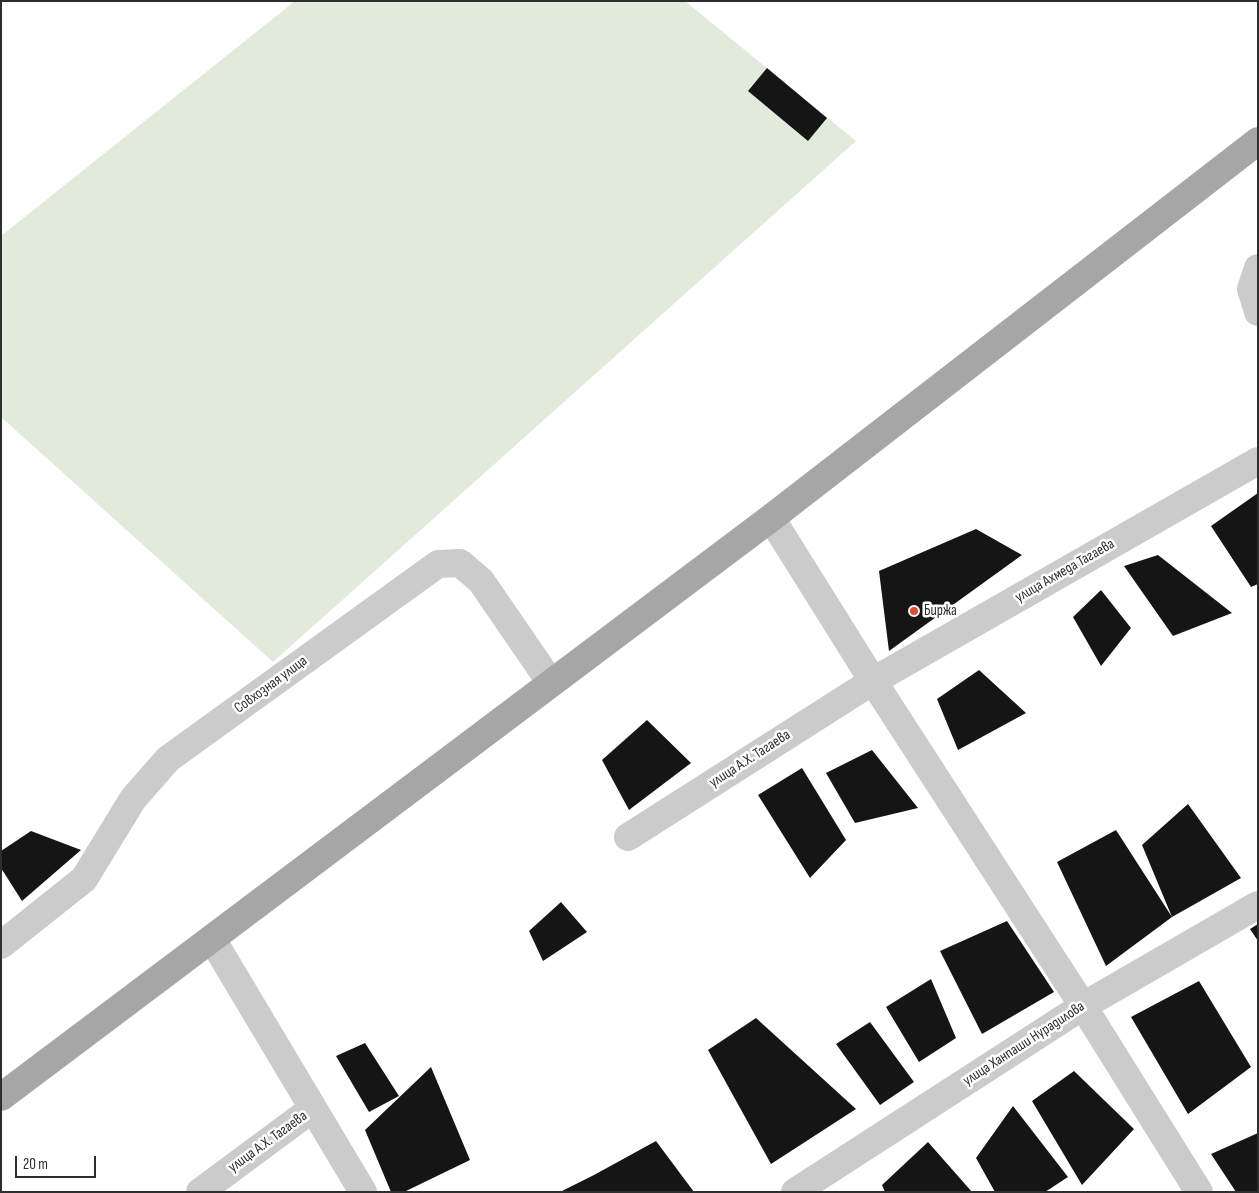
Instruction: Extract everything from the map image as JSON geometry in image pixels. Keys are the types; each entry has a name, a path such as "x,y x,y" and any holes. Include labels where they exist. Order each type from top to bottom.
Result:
{"main road":[{"path":"1,1097 771,518 1258,141"}],"street":[{"path":"1258,268 1251,289 1258,312"},
{"name":"улица Ахмеда Тагаева","path":"873,681 1258,461"},
{"path":"771,518 873,681 1083,1006 1199,1192"},
{"name":"Совхозная улица","path":"1,945 84,879 133,799 168,759 438,564 460,563 481,581 551,683"},
{"name":"улица А.Х. Тагаева","path":"628,837 873,681"},
{"name":"улица Ханпаши Нурадилова","path":"795,1192 1083,1006 1258,905"},
{"path":"212,938 363,1192"},
{"name":"улица А.Х. Тагаева","path":"200,1192 312,1109"}],"shaded area":[{"path":"295,1 685,1 856,141 273,662 1,417 1,236"}],"building":[{"path":"767,68 827,118 808,141 748,91"},
{"path":"1258,493 1258,584 1251,587 1211,526"},
{"name":"Биржа","path":"976,529 1022,555 889,651 879,571"},
{"path":"1158,555 1232,613 1173,636 1124,566"},
{"path":"1101,590 1131,628 1101,666 1073,617"},
{"path":"979,670 1026,713 958,750 937,699"},
{"path":"647,720 691,763 629,810 602,760"},
{"path":"872,750 918,808 855,823 826,773"},
{"path":"802,768 846,840 810,878 758,795"},
{"path":"1188,804 1241,878 1172,917 1142,845"},
{"path":"1116,830 1172,917 1106,966 1057,862"},
{"path":"31,831 81,850 22,901 1,868 1,851"},
{"path":"561,902 587,932 543,961 529,931"},
{"path":"1007,921 1054,992 982,1034 940,951"},
{"path":"1258,924 1258,941 1250,929"},
{"path":"931,979 956,1038 919,1062 886,1007"},
{"path":"1199,981 1251,1067 1188,1114 1131,1017"},
{"path":"756,1018 856,1109 771,1164 708,1050"},
{"path":"870,1022 914,1082 880,1105 836,1044"},
{"path":"365,1043 399,1096 369,1112 336,1056"},
{"path":"431,1067 470,1160 404,1192 391,1192 365,1130"},
{"path":"1074,1071 1134,1129 1082,1185 1032,1101"},
{"path":"1013,1106 1068,1177 1045,1192 995,1192 976,1158"},
{"path":"1258,1133 1258,1192 1236,1192 1211,1154"},
{"path":"656,1141 694,1192 560,1192 594,1175"},
{"path":"928,1142 972,1192 885,1192 882,1185"}],"place":[{"name":"Биржа","path":"914,611"}]}
